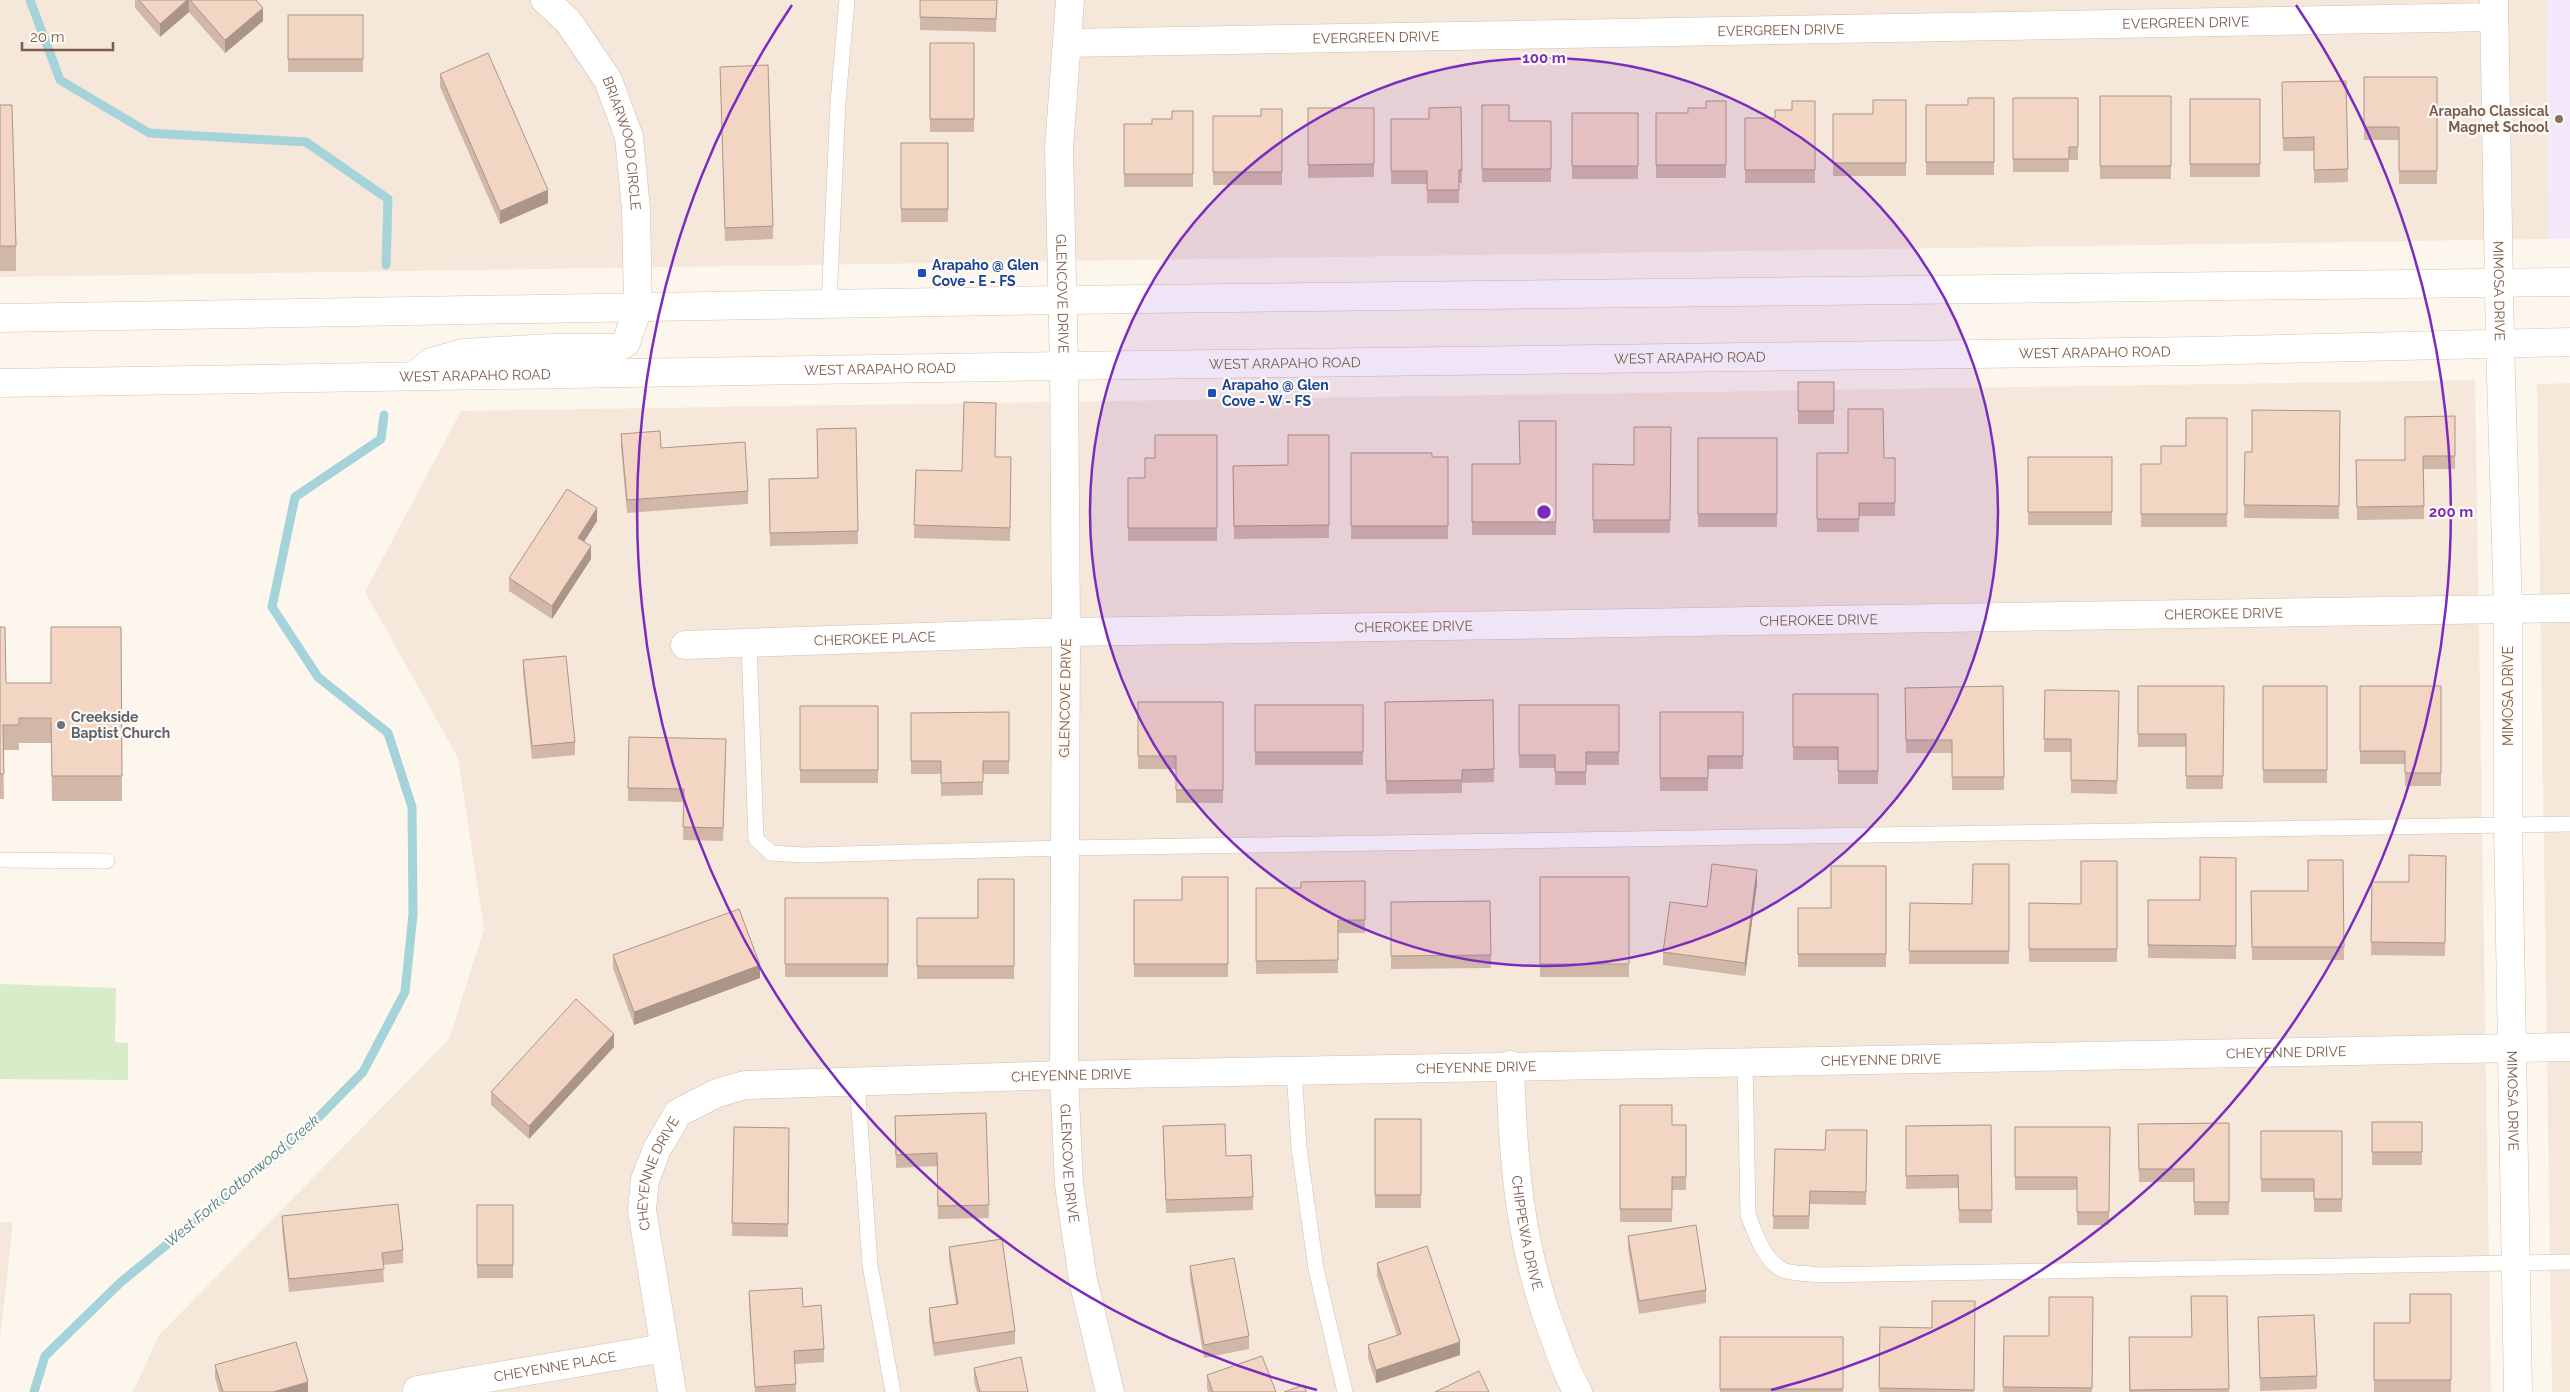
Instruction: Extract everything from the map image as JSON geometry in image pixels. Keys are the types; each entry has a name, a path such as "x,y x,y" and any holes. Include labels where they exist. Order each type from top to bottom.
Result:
{"street":[{"name":"BRIARWOOD CIRCLE","path":"545,0 568,21 608,80 629,137 636,209 638,308"},
{"name":"GLENCOVE DRIVE","path":"1070,0 1059,148 1064,366 1066,632 1064,1074 1070,1185 1083,1280 1110,1392"},
{"name":"EVERGREEN DRIVE","path":"1066,43 2494,9"},
{"name":"MIMOSA DRIVE","path":"2494,9 2498,283 2508,609 2508,825 2518,1392"},
{"path":"0,318 1061,300 2570,282"},
{"path":"404,376 431,362 463,353 550,348 617,348 626,343 638,308"},
{"name":"WEST ARAPAHO ROAD","path":"0,383 1064,366 2198,351 2570,342"},
{"name":"CHEROKEE DRIVE","path":"1066,632 2570,608"},
{"name":"CHEROKEE PLACE","path":"685,646 1066,632"},
{"name":"CHEYENNE DRIVE","path":"672,1392 642,1210 645,1180 657,1149 678,1113 717,1093 745,1085 1064,1074 2570,1047"},
{"name":"CHIPPEWA DRIVE","path":"1510,1066 1513,1152 1523,1230 1544,1309 1571,1380 1578,1392"},
{"name":"CHEYENNE PLACE","path":"417,1390 664,1348"}],"lane":[{"path":"830,304 838,102 848,0"},
{"path":"749,644 756,839 771,853 804,855 1064,848 2570,824"},
{"path":"0,860 107,861"},
{"path":"1745,1062 1748,1214 1755,1234 1772,1260 1783,1270 1818,1275 2570,1262"},
{"path":"1294,1070 1299,1148 1316,1269 1346,1392"},
{"path":"857,1081 870,1265 893,1392"}],"shaded area":[{"path":"0,0 2547,0 2548,239 0,277"},
{"name":"Arapaho Classical Magnet School","path":"2547,0 2570,0 2570,239 2548,239"},
{"path":"2475,380 2491,1392 133,1392 159,1335 449,1039 484,929 458,758 365,592 461,411"},
{"path":"2570,383 2570,1392 2552,1392 2537,384"},
{"path":"0,1222 13,1222 0,1340"}],"green space":[{"path":"0,984 116,988 115,1042 128,1043 128,1080 0,1079"}],"building":[{"path":"139,0 187,0 160,24"},
{"path":"190,0 256,0 263,8 225,40"},
{"path":"920,0 997,0 996,19 920,17"},
{"path":"288,15 363,15 363,59 288,59"},
{"path":"930,43 974,43 974,119 930,119"},
{"path":"488,53 548,190 500,211 440,74"},
{"path":"768,65 773,226 725,228 720,67"},
{"path":"2364,77 2437,77 2437,171 2399,171 2399,127 2364,127"},
{"path":"2346,81 2348,169 2314,170 2314,137 2283,138 2282,82"},
{"path":"2100,96 2171,96 2171,166 2100,166"},
{"path":"1968,98 1994,98 1994,162 1926,162 1926,105 1968,105"},
{"path":"2013,98 2078,98 2078,147 2069,147 2069,159 2013,159"},
{"path":"2190,99 2260,99 2260,164 2190,164"},
{"path":"1873,100 1906,100 1906,163 1833,163 1833,114 1873,114"},
{"path":"1706,101 1726,101 1726,165 1656,165 1656,113 1688,113 1688,108 1706,108"},
{"path":"1792,101 1815,101 1815,170 1745,170 1745,118 1775,118 1775,110 1792,110"},
{"path":"0,105 12,105 16,246 0,246"},
{"path":"1482,105 1509,105 1509,121 1551,121 1551,169 1482,169"},
{"path":"1461,107 1462,170 1459,170 1459,190 1427,190 1427,171 1391,171 1391,119 1429,119 1429,108"},
{"path":"1308,108 1374,108 1374,164 1308,165"},
{"path":"1261,109 1282,109 1282,172 1213,172 1213,116 1261,116"},
{"path":"1172,111 1193,111 1193,174 1124,174 1124,124 1152,124 1152,119 1172,119"},
{"path":"1572,113 1638,113 1638,166 1572,166"},
{"path":"901,143 948,143 948,209 901,209"},
{"path":"1798,382 1834,382 1834,411 1798,411"},
{"path":"964,402 996,403 995,457 1011,457 1010,528 914,525 916,470 962,471"},
{"path":"1848,409 1883,409 1884,458 1895,458 1895,503 1859,503 1859,519 1817,519 1817,453 1848,453"},
{"path":"2252,410 2340,411 2339,506 2244,505 2245,452 2252,452"},
{"path":"2455,416 2455,456 2423,456 2424,506 2357,507 2356,460 2405,460 2405,417"},
{"path":"2186,418 2227,418 2227,514 2141,514 2141,464 2161,464 2161,446 2186,446"},
{"path":"1519,421 1556,421 1556,522 1472,522 1472,464 1520,464"},
{"path":"1634,427 1671,427 1670,520 1593,520 1593,464 1634,465"},
{"path":"856,428 858,531 770,533 769,479 818,478 817,429"},
{"path":"660,431 661,448 745,442 748,491 627,500 621,434"},
{"path":"1155,435 1217,435 1217,528 1128,528 1128,478 1145,478 1145,458 1155,458"},
{"path":"1288,435 1329,435 1329,525 1234,526 1233,466 1288,465"},
{"path":"1698,438 1777,438 1777,514 1698,514"},
{"path":"1351,453 1432,453 1432,457 1448,457 1448,526 1351,526"},
{"path":"2028,457 2112,457 2112,512 2028,512"},
{"path":"567,489 597,508 578,538 591,546 552,606 509,578"},
{"name":"Creekside Baptist Church","path":"0,627 5,627 6,683 51,683 51,627 121,627 122,776 52,776 51,718 19,718 19,725 3,725 4,774 0,774"},
{"path":"566,656 575,742 532,746 523,660"},
{"path":"2003,686 2004,777 1952,777 1952,740 1906,740 1905,688"},
{"path":"2138,686 2224,686 2223,776 2186,776 2186,734 2138,734"},
{"path":"2263,686 2327,686 2327,770 2263,770"},
{"path":"2360,686 2441,686 2441,773 2405,773 2405,751 2360,751"},
{"path":"2045,690 2119,691 2117,781 2071,780 2071,739 2044,739"},
{"path":"1793,694 1878,694 1878,771 1838,771 1838,747 1793,747"},
{"path":"1493,700 1494,769 1462,770 1462,780 1386,781 1385,702"},
{"path":"1138,702 1223,702 1223,790 1176,790 1176,756 1138,756"},
{"path":"1255,705 1363,705 1363,752 1255,752"},
{"path":"1519,705 1619,705 1619,752 1586,752 1586,772 1555,772 1555,755 1519,755"},
{"path":"800,706 878,706 878,770 800,770"},
{"path":"1009,712 1009,761 983,761 983,782 941,783 941,761 911,761 911,713"},
{"path":"1660,712 1743,712 1743,756 1708,756 1708,778 1660,778"},
{"path":"629,737 726,739 723,828 683,827 684,789 628,788"},
{"path":"2409,855 2446,856 2445,943 2371,942 2372,882 2409,882"},
{"path":"2200,857 2236,858 2236,946 2148,945 2148,900 2200,900"},
{"path":"2308,860 2343,860 2344,947 2252,947 2251,891 2308,891"},
{"path":"2081,861 2117,861 2117,949 2029,949 2029,903 2081,904"},
{"path":"1712,864 1757,870 1745,963 1663,952 1670,902 1707,907"},
{"path":"1973,864 2009,864 2009,951 1909,951 1910,903 1972,904"},
{"path":"1831,866 1886,866 1886,954 1798,954 1798,908 1831,908"},
{"path":"1182,877 1228,877 1228,964 1134,964 1134,900 1182,900"},
{"path":"1540,877 1629,877 1629,964 1540,964"},
{"path":"978,879 1014,879 1014,966 917,966 917,918 978,918"},
{"path":"1365,881 1365,920 1338,920 1338,960 1256,961 1256,888 1301,888 1301,882"},
{"path":"785,898 888,898 888,964 785,964"},
{"path":"1490,901 1491,955 1391,956 1391,902"},
{"path":"739,909 760,965 634,1012 613,955"},
{"path":"576,999 614,1034 529,1126 491,1092"},
{"path":"1620,1105 1672,1105 1672,1125 1686,1125 1686,1177 1672,1177 1672,1209 1620,1209"},
{"path":"986,1113 989,1205 938,1206 937,1153 896,1155 895,1116"},
{"path":"1375,1119 1421,1119 1421,1195 1375,1195"},
{"path":"2372,1122 2422,1122 2422,1152 2372,1152"},
{"path":"2229,1123 2229,1202 2194,1202 2194,1169 2139,1169 2138,1124"},
{"path":"1225,1124 1226,1156 1251,1155 1253,1197 1166,1200 1163,1126"},
{"path":"1991,1125 1992,1210 1959,1210 1958,1175 1906,1176 1906,1126"},
{"path":"734,1127 789,1128 788,1224 732,1223"},
{"path":"2015,1127 2110,1127 2109,1212 2077,1212 2077,1177 2015,1177"},
{"path":"1826,1130 1867,1130 1866,1192 1810,1191 1809,1216 1773,1216 1775,1149 1825,1150"},
{"path":"2261,1131 2342,1131 2342,1199 2314,1199 2314,1179 2261,1179"},
{"path":"398,1204 403,1250 382,1253 384,1269 289,1279 282,1216"},
{"path":"477,1205 513,1205 513,1265 477,1265"},
{"path":"1696,1225 1706,1290 1639,1301 1628,1236"},
{"path":"1002,1239 1015,1331 934,1343 929,1308 958,1304 949,1247"},
{"path":"1427,1246 1460,1342 1376,1370 1368,1345 1401,1334 1377,1263"},
{"path":"1234,1258 1249,1336 1204,1345 1190,1266"},
{"path":"802,1288 803,1307 821,1305 824,1349 794,1351 796,1384 755,1387 749,1291"},
{"path":"2410,1294 2451,1294 2451,1380 2374,1380 2374,1323 2410,1323"},
{"path":"2191,1296 2227,1296 2229,1389 2130,1390 2129,1337 2192,1337"},
{"path":"2049,1297 2093,1297 2092,1388 2003,1387 2004,1336 2049,1336"},
{"path":"1932,1301 1975,1301 1974,1390 1879,1388 1880,1327 1932,1328"},
{"path":"2314,1315 2317,1376 2260,1378 2258,1317"},
{"path":"1720,1337 1843,1337 1843,1389 1720,1389"},
{"path":"296,1342 308,1382 273,1392 223,1392 215,1365"},
{"path":"1262,1356 1276,1392 1213,1392 1207,1375"},
{"path":"1021,1357 1028,1392 980,1392 974,1368"},
{"path":"1479,1371 1489,1392 1435,1392"},
{"path":"1304,1385 1306,1392 1284,1392"}],"waterway":[{"name":"West Fork Cottonwood Creek","path":"30,0 60,80 149,133 306,142 388,199 386,265"},
{"name":"West Fork Cottonwood Creek","path":"34,1392 45,1356 121,1282 302,1134 363,1072 405,992 413,914 412,807 388,733 318,677 272,607 295,497 381,439 384,415"}],"place":[{"name":"Arapaho Classical Magnet School","path":"2559,119"},
{"name":"Arapaho @ Glen Cove - E - FS","path":"922,273"},
{"name":"Arapaho @ Glen Cove - W - FS","path":"1212,393"},
{"name":"Creekside Baptist Church","path":"61,725"}]}
